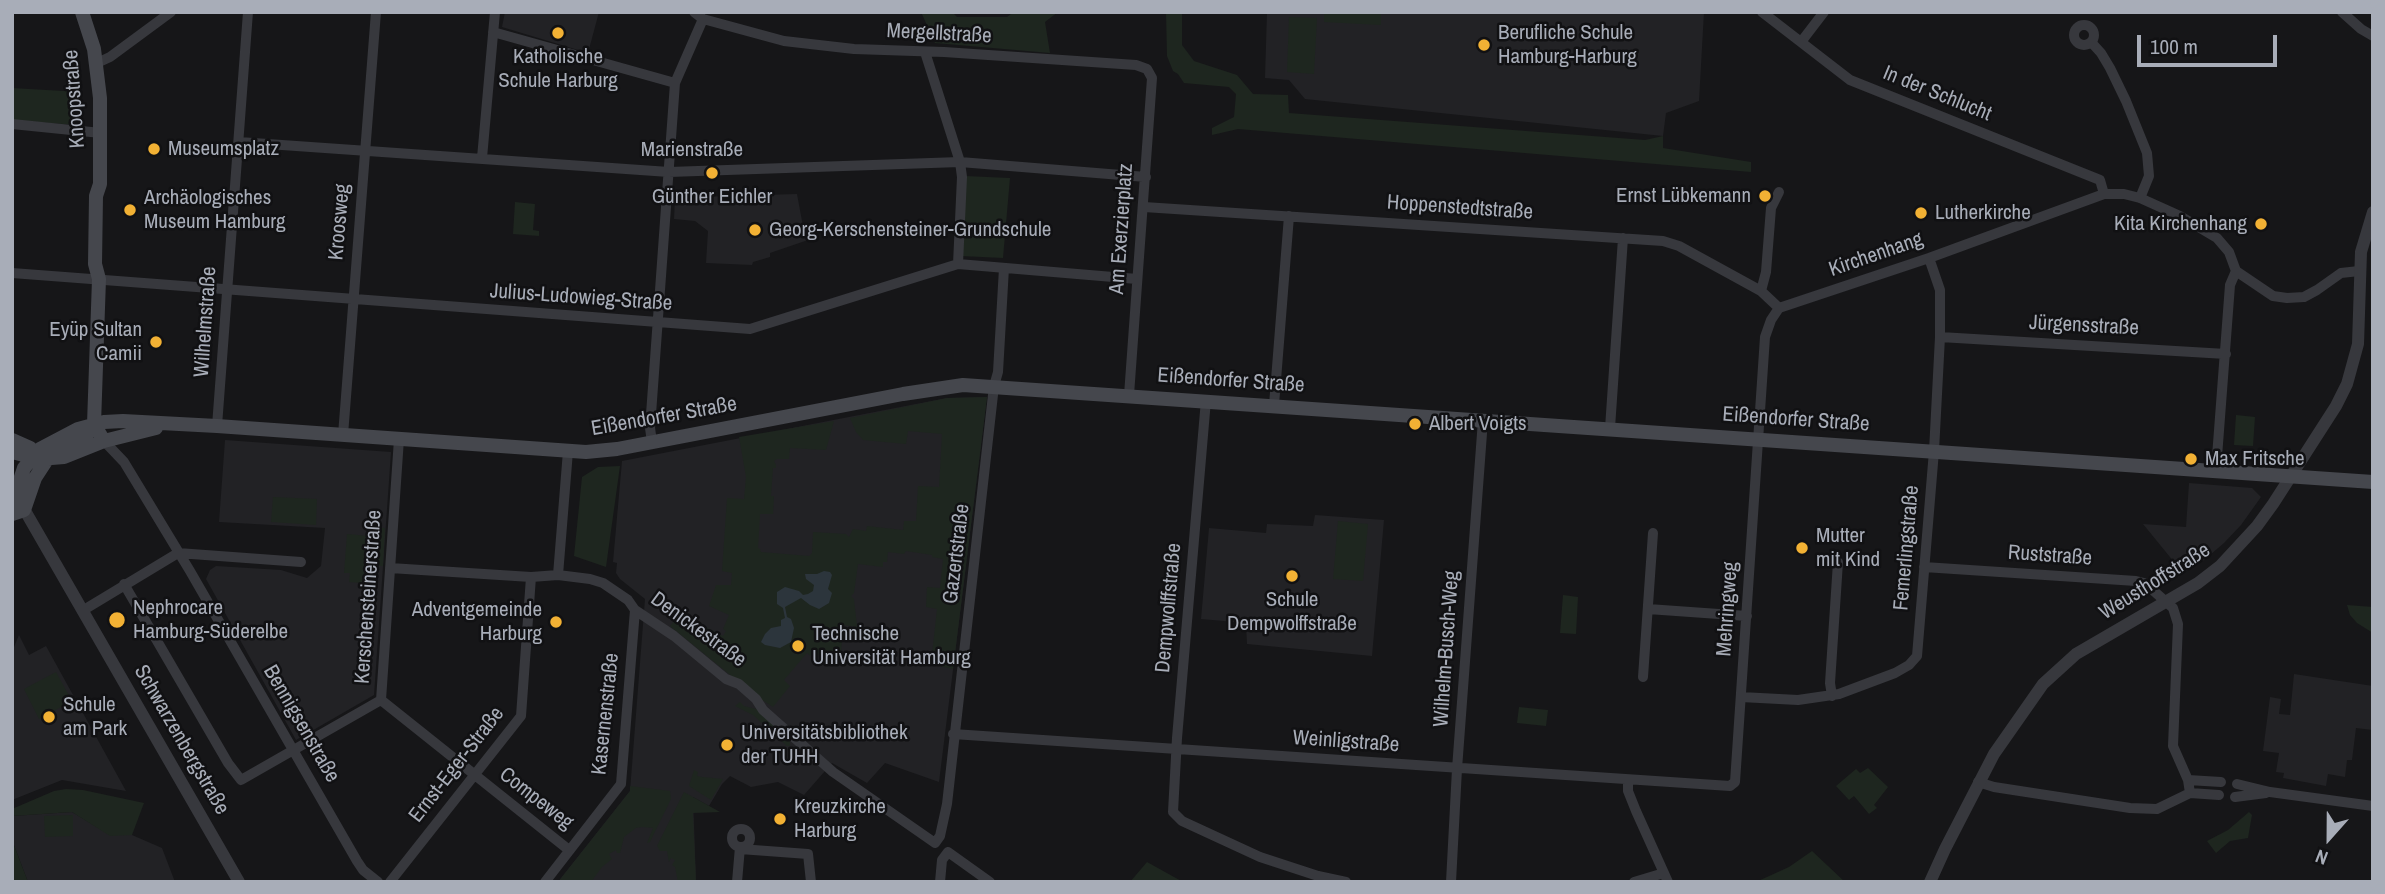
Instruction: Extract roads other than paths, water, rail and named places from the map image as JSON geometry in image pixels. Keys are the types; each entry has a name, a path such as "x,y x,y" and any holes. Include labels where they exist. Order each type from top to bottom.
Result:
{"main road":[{"name":"Knoopstraße","path":"82,12 91,34 97,63 101,132 100,184 106,196 104,264 99,279 94,424"},
{"name":"Eißendorfer Straße","path":"58,438 94,424 116,420 568,451 617,449 942,387 994,386 2373,482"},
{"path":"16,497 22,473 86,436 94,424 104,441"},
{"name":"Eißendorfer Straße","path":"39,461 64,457 104,441 173,424"},
{"path":"14,444 58,438"},
{"path":"16,497 47,444 58,438"},
{"path":"14,444 24,444 39,461"}],"street":[{"path":"97,63 110,57 171,12"},
{"name":"Wilhelmstraße","path":"217,426 248,12"},
{"name":"Kroosweg","path":"343,435 376,12"},
{"path":"482,158 495,12"},
{"name":"In der Schlucht","path":"1762,12 1835,69 1861,85 2100,180 2104,194"},
{"path":"1801,42 1824,12"},
{"path":"2342,12 2373,36"},
{"path":"652,442 650,428 675,83 698,16"},
{"name":"Mergellstraße","path":"698,16 784,41 854,50 1136,65 1144,68"},
{"path":"493,32 675,83"},
{"path":"2091,42 2110,68 2147,153 2149,176 2140,198"},
{"path":"925,52 960,162 962,177 958,264"},
{"name":"Am Exerzierplatz","path":"1129,395 1152,78 1144,68"},
{"path":"12,124 101,132"},
{"name":"Marienstraße","path":"239,142 669,172 960,162 1146,177"},
{"path":"1761,291 1766,272 1771,208 1779,192"},
{"name":"Kirchenhang","path":"1779,308 1929,258 2104,194 2140,198 2180,216 2217,238 2229,252 2236,271 2267,293 2287,298 2311,294 2341,274 2359,271"},
{"name":"Hoppenstedtstraße","path":"1144,207 1663,241 1679,246 1761,291 1779,308"},
{"name":"Weusthoffstraße","path":"1930,882 1979,782 2012,727 2043,684 2060,667 2105,635 2198,583 2234,553 2261,522 2291,477 2347,384 2358,344 2359,271 2365,233 2373,212"},
{"path":"1275,405 1289,216"},
{"path":"1610,428 1623,238"},
{"name":"Femerlingstraße","path":"1741,697 1798,700 1832,696 1889,676 1915,660 1928,567 1940,337 1940,290 1929,258"},
{"name":"Julius-Ludowieg-Straße","path":"12,273 750,329 958,264 1137,279"},
{"name":"Gazertstraße","path":"935,843 940,836 947,804 994,386 998,372 1004,268"},
{"path":"2216,470 2230,285 2236,271"},
{"path":"1758,438 1765,337 1779,308"},
{"name":"Jürgensstraße","path":"1940,337 2226,354"},
{"name":"Dempwolffstraße","path":"1206,400 1173,808 1176,817 1260,857 1346,882"},
{"name":"Wilhelm-Busch-Weg","path":"1451,882 1483,419"},
{"name":"Mehringweg","path":"1735,782 1758,438"},
{"name":"Kerschensteinerstraße","path":"124,584 228,763 242,780 381,700 400,439"},
{"name":"Bennigsenstraße","path":"104,441 124,461 357,861 363,870 378,882"},
{"path":"558,575 568,451"},
{"name":"Schwarzenbergstraße","path":"16,497 239,882"},
{"path":"1643,677 1653,533"},
{"path":"82,611 178,553 301,562"},
{"path":"1832,696 1830,683 1838,562"},
{"name":"Ruststraße","path":"1928,567 2136,582 2149,587 2166,601"},
{"name":"Denickestraße","path":"390,568 531,577 558,575 603,583 726,679 739,684 756,699 763,710 834,772 935,843"},
{"name":"Ernst-Eger-Straße","path":"390,882 521,716 531,577"},
{"path":"2166,601 2173,608 2178,624 2173,746 2188,780 2190,793"},
{"path":"1648,609 1746,616"},
{"name":"Kasernenstraße","path":"545,882 621,783 635,610"},
{"name":"Compeweg","path":"381,700 569,850"},
{"name":"Weinligstraße","path":"953,734 1628,781 1727,787 1735,782"},
{"path":"2188,780 2221,782"},
{"path":"1628,781 1628,791 1666,878 1634,882"},
{"path":"1979,782 1994,787 2130,808 2158,809 2190,793 2219,795"},
{"path":"2237,785 2373,806"},
{"path":"2235,797 2270,792"},
{"path":"737,882 740,848 808,854 811,882"},
{"path":"940,882 942,860 948,852 990,882"}],"place":[{"name":"Katholische Schule Harburg","path":"558,33"},
{"name":"Berufliche Schule Hamburg-Harburg","path":"1484,45"},
{"name":"Museumsplatz","path":"154,149"},
{"name":"Günther Eichler","path":"712,173"},
{"name":"Ernst Lübkemann","path":"1765,196"},
{"name":"Archäologisches Museum Hamburg","path":"130,210"},
{"name":"Lutherkirche","path":"1921,213"},
{"name":"Kita Kirchenhang","path":"2261,224"},
{"name":"Georg-Kerschensteiner-Grundschule","path":"755,230"},
{"name":"Eyüp Sultan Camii","path":"156,342"},
{"name":"Albert Voigts","path":"1415,424"},
{"name":"Max Fritsche","path":"2191,459"},
{"name":"Mutter mit Kind","path":"1802,548"},
{"name":"Schule Dempwolffstraße","path":"1292,576"},
{"name":"Nephrocare Hamburg-Süderelbe","path":"117,620"},
{"name":"Adventgemeinde Harburg","path":"556,622"},
{"name":"Technische Universität Hamburg","path":"798,646"},
{"name":"Schule am Park","path":"49,717"},
{"name":"Universitätsbibliothek der TUHH","path":"727,745"},
{"name":"Kreuzkirche Harburg","path":"780,819"}]}
